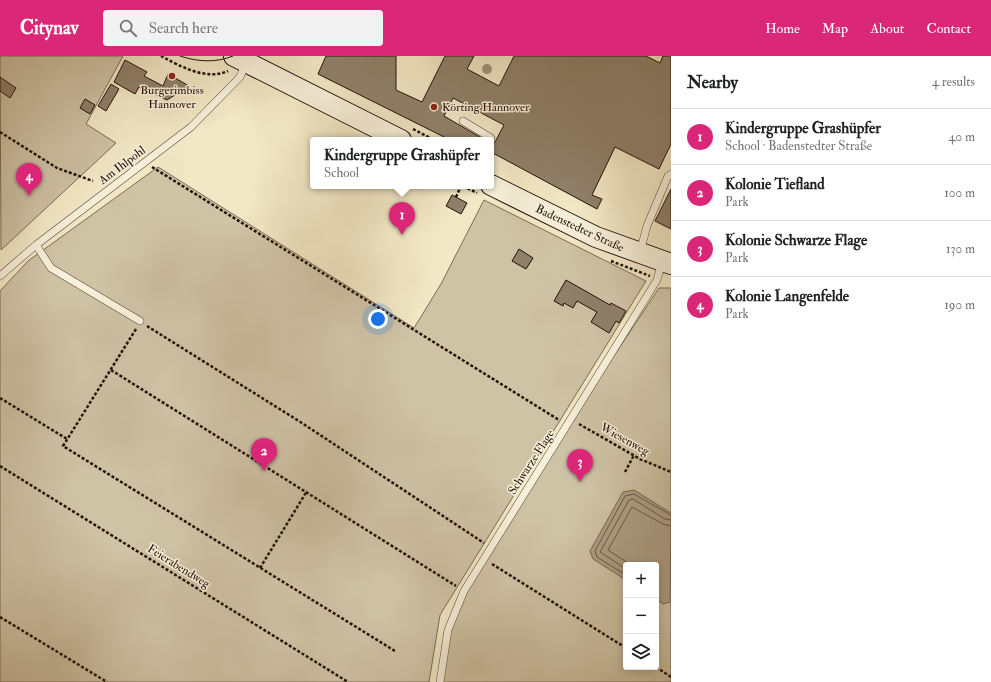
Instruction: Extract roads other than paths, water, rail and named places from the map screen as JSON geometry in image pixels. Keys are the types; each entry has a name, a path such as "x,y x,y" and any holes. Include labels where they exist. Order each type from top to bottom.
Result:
{"street":[{"path":"239,61 395,137"},
{"name":"Badenstedter Straße","path":"494,186 596,237 667,263"}],"lane":[{"name":"Am Ihlpohl","path":"0,276 36,245 191,127 240,77 239,61"},
{"path":"463,120 489,137"},
{"path":"639,254 647,226 670,176"},
{"path":"36,245 51,268 140,321"},
{"name":"Schwarze Flage","path":"440,682 448,630 464,591 483,558 570,422 667,263"}],"water":[{"path":"634,490 671,513 670,602 663,604 659,601 659,562 623,562 623,578 593,559 590,551 623,492"}],"tram line":[{"path":"180,56 193,60 207,61 220,60 233,56"}],"place":[{"name":"Burgerimbiss Hannover","path":"172,76"},
{"name":"Körting Hannover","path":"434,107"},
{"name":"Kolonie Langenfelde","path":"29,196"},
{"name":"Kindergruppe Grashüpfer","path":"402,235"},
{"name":"Kolonie Tiefland","path":"264,471"},
{"name":"Kolonie Schwarze Flage","path":"580,482"}]}
